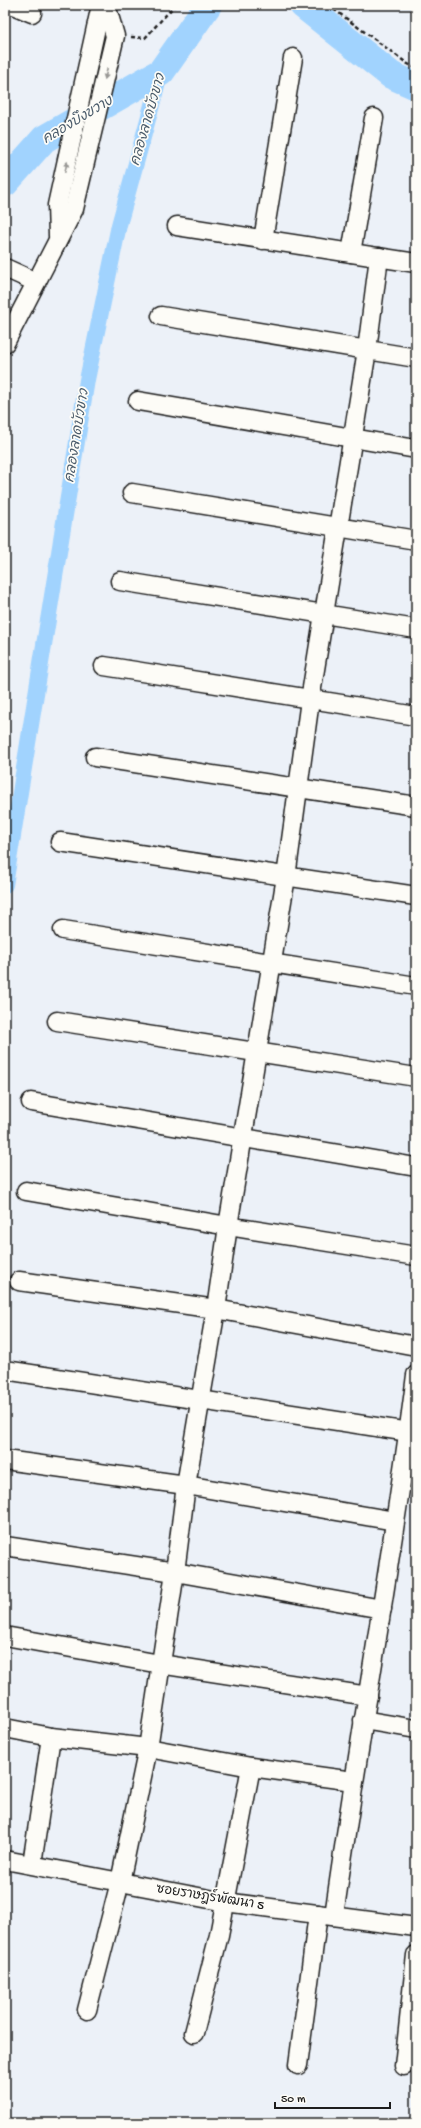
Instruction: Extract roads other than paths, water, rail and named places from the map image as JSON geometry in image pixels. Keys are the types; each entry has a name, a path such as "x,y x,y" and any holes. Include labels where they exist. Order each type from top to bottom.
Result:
{"street":[{"path":"13,5 32,14"},
{"path":"5,343 58,237 65,207 101,5"},
{"path":"65,207 115,36 106,5"},
{"path":"263,240 293,58"},
{"path":"351,253 374,118"},
{"path":"177,226 416,263"},
{"path":"87,2010 120,1882 148,1748 175,1572 186,1485 286,877 310,700 351,439 367,350 379,257"},
{"path":"5,268 36,282"},
{"path":"161,316 416,358"},
{"path":"138,401 351,439 416,449"},
{"path":"132,493 416,540"},
{"path":"120,581 416,629"},
{"path":"104,666 416,716"},
{"path":"95,757 416,806"},
{"path":"60,842 416,896"},
{"path":"63,930 416,986"},
{"path":"57,1021 416,1077"},
{"path":"31,1102 416,1168"},
{"path":"26,1191 228,1226 416,1256"},
{"path":"19,1281 216,1309 416,1346"},
{"path":"5,1370 409,1432"},
{"path":"298,2065 368,1696 409,1432 416,1375"},
{"path":"5,1460 186,1485 395,1521"},
{"path":"5,1546 175,1572 382,1609"},
{"path":"5,1636 160,1664 368,1696"},
{"path":"363,1720 416,1729"},
{"path":"5,1728 52,1737 148,1748 251,1767 353,1781"},
{"path":"32,1864 52,1737"},
{"path":"194,2032 225,1902 251,1767"},
{"name":"ซอยราษฎร์พัฒนา 5","path":"5,1860 225,1902 416,1927"},
{"path":"404,2066 416,1955"}],"waterway":[{"name":"คลองบึงขวาง","path":"5,183 44,139 161,72 208,5"},
{"path":"303,5 391,75 416,86"},
{"name":"คลองลาดบัวขาว","path":"5,885 87,380 119,225 161,72"}]}
